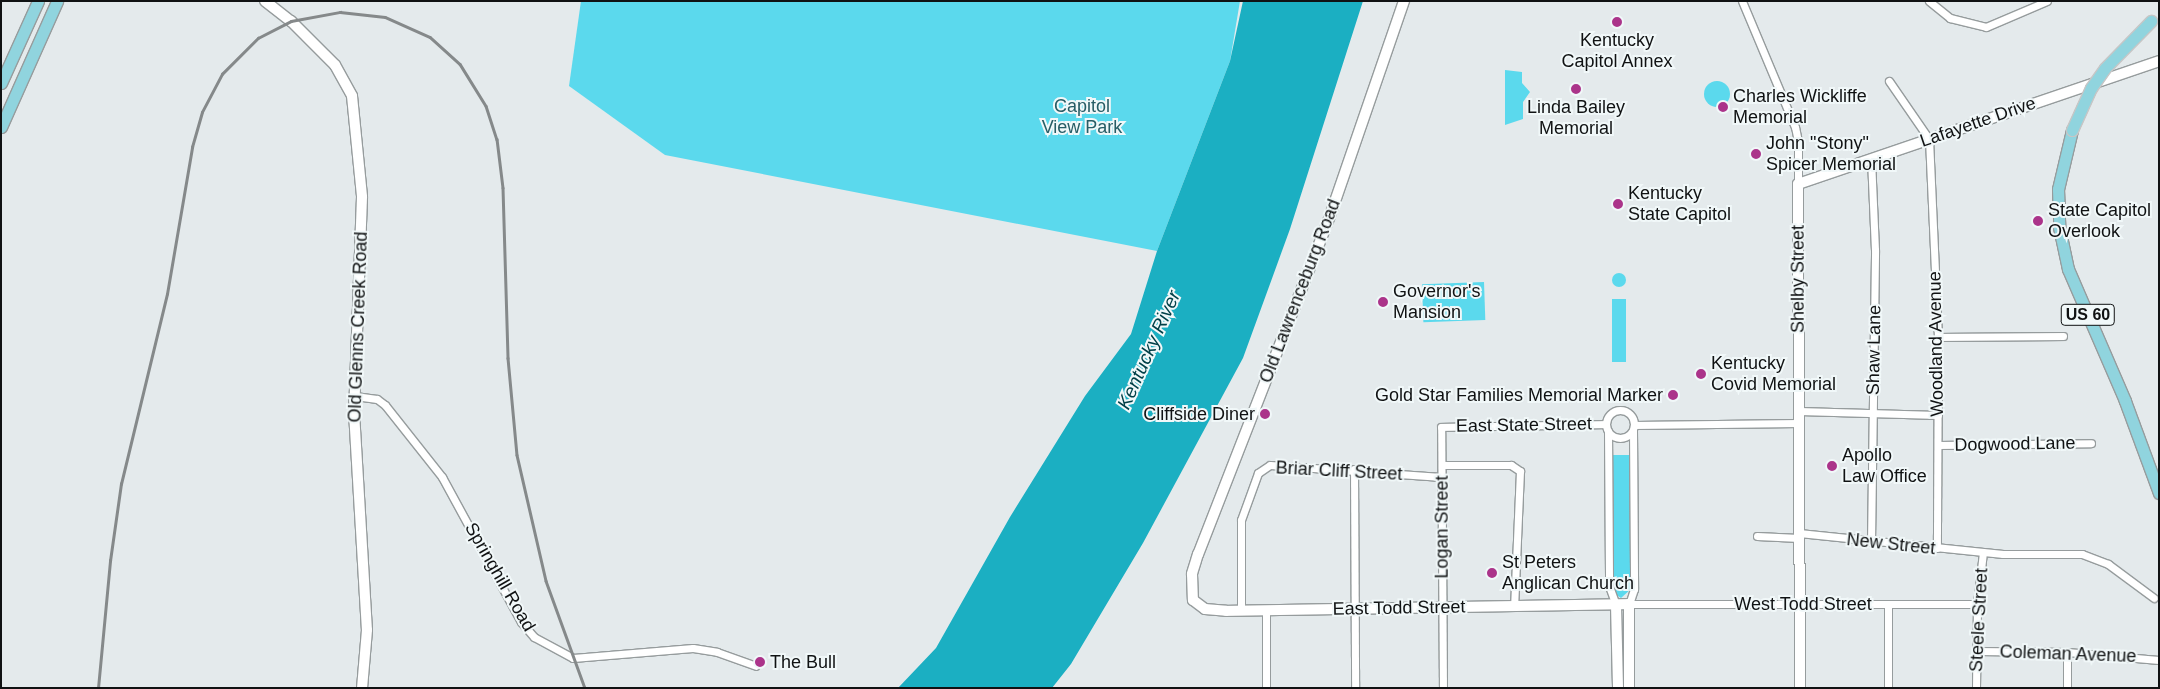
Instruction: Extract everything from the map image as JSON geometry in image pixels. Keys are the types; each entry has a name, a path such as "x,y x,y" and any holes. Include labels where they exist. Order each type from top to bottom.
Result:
{"main road":[{"path":"1,84 38,1"},
{"path":"1,127 57,1"},
{"name":"US 60","path":"2155,18 2105,68 2091,88 2072,130 2058,189 2059,227 2068,269 2125,401 2159,493"}],"street":[{"name":"Old Glenns Creek Road","path":"265,1 291,21 335,65 352,96 362,197 355,396 367,630 362,688"},
{"name":"Old Lawrenceburg Road","path":"1192,579 1208,528 1333,207 1404,1"},
{"name":"Shelby Street","path":"1742,1 1795,127 1798,141 1800,688"},
{"path":"1929,1 1950,18 1986,27 2047,1"},
{"name":"Lafayette Drive","path":"1798,184 2159,61"},
{"path":"1889,81 1928,139"},
{"name":"Woodland Avenue","path":"1928,139 1938,337 1937,548"},
{"name":"Shaw Lane","path":"1871,158 1875,250 1871,542"},
{"path":"1938,337 2063,336"},
{"name":"Springhill Road","path":"355,396 377,399 385,405 442,477 521,622 534,638 573,658 692,648 717,652 756,666"},
{"path":"1618,688 1616,605 1609,586 1607,428 1610,414 1622,410 1631,416 1633,427 1634,589 1629,604 1629,688"},
{"path":"1799,412 1938,415"},
{"path":"1607,428 1615,437 1623,437 1633,427 1645,424 1799,423"},
{"name":"East State Street","path":"1442,427 1607,428"},
{"name":"Logan Street","path":"1442,427 1442,688"},
{"name":"Dogwood Lane","path":"1938,445 2091,443"},
{"name":"Briar Cliff Street","path":"1241,610 1241,520 1258,473 1270,465 1442,476"},
{"path":"1442,465 1511,465 1520,471 1514,606"},
{"path":"1354,469 1355,688"},
{"name":"New Street","path":"1757,536 1799,536 1983,552 2091,556 2108,564 2154,598"},
{"name":"Steele Street","path":"1976,688 1978,604 1983,552"},
{"name":"East Todd Street","path":"1192,579 1191,591 1197,606 1205,609 1354,610 1629,604"},
{"name":"West Todd Street","path":"1629,604 1978,604"},
{"path":"1888,604 1888,688"},
{"path":"1266,610 1266,688"},
{"name":"Coleman Avenue","path":"1977,652 2067,652 2159,660"},
{"path":"2067,652 2067,688"}],"green space":[{"name":"Capitol View Park","path":"581,1 1240,1 1230,61 1157,251 665,155 569,86"},
{"path":"1505,70 1522,72 1522,83 1530,92 1523,102 1523,119 1505,125"},
{"path":"1717,81 1726,85 1730,94 1726,103 1717,107 1708,103 1704,94 1708,85"},
{"path":"1619,273 1624,275 1626,280 1624,285 1619,287 1614,285 1612,280 1614,275"},
{"path":"1484,282 1485,320 1423,322 1422,284"},
{"path":"1612,299 1626,299 1626,362 1612,362"},
{"path":"1611,455 1630,455 1631,589 1621,598 1612,592"}],"water":[{"name":"Kentucky River","path":"1243,1 1363,1 1290,229 1243,358 1143,543 1071,664 1052,688 898,688 936,648 1010,517 1085,396 1131,334 1157,251 1230,61"}],"railway":[{"path":"98,688 110,561 121,484 167,294 192,147 202,112 222,74 258,38 291,21 340,12 385,17 430,37 460,64 486,106 497,139 503,188 508,358 517,455 546,581 585,688"}],"place":[{"name":"Kentucky Capitol Annex","path":"1617,22"},
{"name":"Linda Bailey Memorial","path":"1576,89"},
{"name":"Charles Wickliffe Memorial","path":"1723,107"},
{"name":"John \"Stony\" Spicer Memorial","path":"1756,154"},
{"name":"Kentucky State Capitol","path":"1618,204"},
{"name":"State Capitol Overlook","path":"2038,221"},
{"name":"Governor's Mansion","path":"1383,302"},
{"name":"Kentucky Covid Memorial","path":"1701,374"},
{"name":"Gold Star Families Memorial Marker","path":"1673,395"},
{"name":"Cliffside Diner","path":"1265,414"},
{"name":"Apollo Law Office","path":"1832,466"},
{"name":"St Peters Anglican Church","path":"1492,573"},
{"name":"The Bull","path":"760,662"}]}
